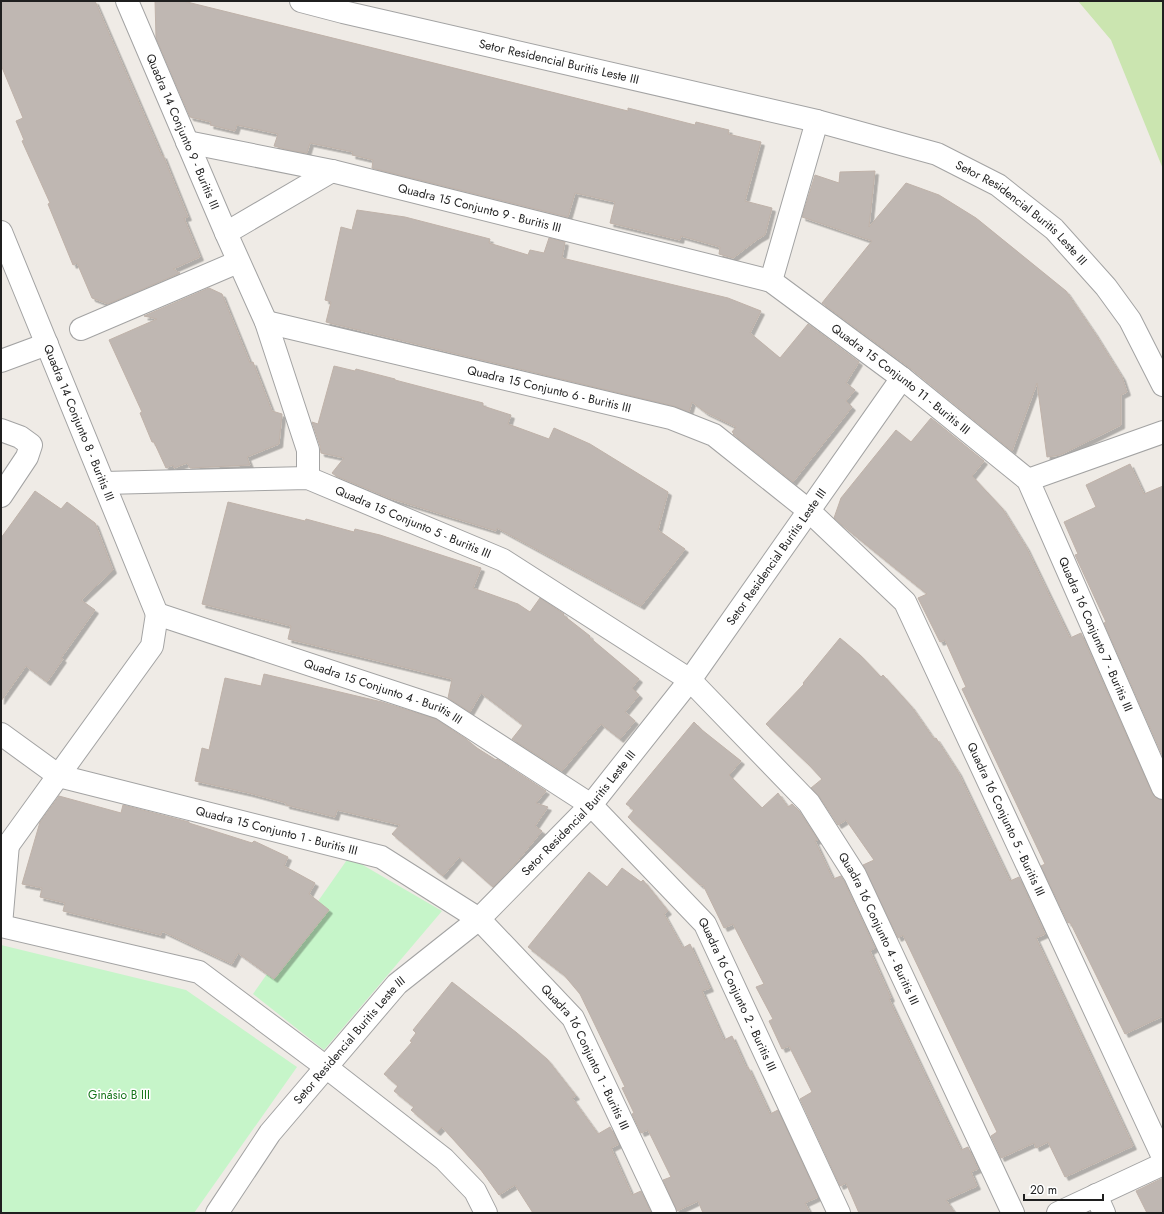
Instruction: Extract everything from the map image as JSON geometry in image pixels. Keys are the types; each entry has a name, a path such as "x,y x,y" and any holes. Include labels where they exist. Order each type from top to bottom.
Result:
{"street":[{"name":"Quadra 14 Conjunto 9 - Buritis III","path":"127,1 238,262"},
{"name":"Setor Residencial Buritis Leste III","path":"300,1 342,12 817,121 937,154 998,185 1054,229 1106,287 1130,320 1163,385"},
{"path":"771,281 817,121"},
{"name":"Quadra 15 Conjunto 9 - Buritis III","path":"187,142 332,172 771,281"},
{"path":"226,233 332,172"},
{"name":"Quadra 14 Conjunto 8 - Buritis III","path":"1,232 8,262 47,344 157,614"},
{"path":"81,328 238,262 266,322 308,450 308,478"},
{"name":"Quadra 15 Conjunto 11 - Buritis III","path":"771,281 902,378 1028,480"},
{"name":"Quadra 15 Conjunto 6 - Buritis III","path":"266,322 671,418 714,435 808,510"},
{"path":"1,361 47,344"},
{"name":"Setor Residencial Buritis Leste III","path":"217,1213 270,1133 397,984 479,919 591,805 690,680 902,378"},
{"path":"1,430 20,437 31,445 27,457 1,496"},
{"path":"1028,480 1163,432"},
{"name":"Quadra 15 Conjunto 5 - Buritis III","path":"104,483 308,478 503,560 690,680"},
{"name":"Quadra 16 Conjunto 7 - Buritis III","path":"1028,480 1163,788"},
{"name":"Quadra 16 Conjunto 5 - Buritis III","path":"808,510 905,602 1163,1157"},
{"path":"157,614 152,646 5,849 1,925 199,972 444,1159 475,1191 486,1213"},
{"name":"Quadra 15 Conjunto 4 - Buritis III","path":"157,614 441,708 591,805"},
{"name":"Quadra 16 Conjunto 4 - Buritis III","path":"690,680 809,803 855,876 1013,1213"},
{"path":"1,734 59,776"},
{"name":"Quadra 15 Conjunto 1 - Buritis III","path":"59,776 381,857 479,919"},
{"name":"Quadra 16 Conjunto 2 - Buritis III","path":"591,805 704,924 839,1213"},
{"name":"Quadra 16 Conjunto 1 - Buritis III","path":"479,919 573,1018 665,1213"},
{"path":"1058,1213 1100,1204 1163,1164"}],"green space":[{"path":"1078,1 1163,1 1163,169 1111,40"},
{"path":"349,857 442,911 324,1050 253,994"},
{"name":"Ginásio B III","path":"1,945 186,990 297,1067 194,1213 1,1213"}],"building":[{"path":"1,1 95,1 162,156 163,155 188,217 184,218 200,257 173,269 180,273 108,304 92,298 77,263 73,265 48,204 50,203 22,141 24,140 16,121 23,118 1,65"},
{"path":"155,1 183,1 628,111 628,108 695,125 696,122 729,130 728,134 761,142 745,201 772,208 765,235 733,258 719,254 720,247 681,236 680,240 610,223 615,202 575,193 568,217 372,168 373,160 352,155 353,152 310,143 307,153 293,151 274,146 278,134 237,125 235,131 210,125 211,122 190,117 156,38"},
{"path":"875,171 869,227 906,183 939,195 976,218 1066,291 1122,377 1127,392 1121,395 1121,425 1060,455 1047,457 1037,383 1012,451 910,368 822,303 872,241 802,217 815,175 839,183 840,172"},
{"path":"357,210 405,217 490,239 489,243 528,255 530,250 544,253 549,238 565,242 562,258 728,298 761,311 750,333 780,358 808,324 859,362 846,383 855,390 846,401 852,407 793,482 733,434 734,433 732,432 736,427 705,412 692,402 689,412 674,406 326,322 331,302 325,300 341,227 352,230"},
{"path":"209,288 222,294 250,363 253,362 272,411 282,414 279,444 247,457 250,465 190,468 187,463 174,468 173,465 166,468 154,442 152,442 140,413 142,412 109,340 157,319 144,316"},
{"path":"334,366 355,371 356,369 483,403 483,406 511,415 508,424 549,439 554,428 590,444 668,492 658,530 685,549 641,606 497,528 496,531 389,498 336,476 332,473 344,458 321,453 312,422 318,424"},
{"path":"931,418 984,461 972,476 1002,508 1026,547 1070,638 1081,633 1152,793 1156,798 1163,800 1163,1016 1125,1034 1070,922 1068,923 1041,866 1045,864 962,689 966,687 945,640 940,642 918,598 927,594 834,518 841,498 896,430 911,442"},
{"path":"1130,464 1144,494 1163,486 1163,757 1104,623 1106,622 1075,555 1078,554 1064,522 1096,507 1086,485"},
{"path":"35,491 61,509 67,502 95,523 113,570 81,600 95,610 61,658 63,659 47,682 26,666 1,701 1,538"},
{"path":"228,502 305,521 306,519 354,532 355,529 380,535 481,568 473,588 518,604 530,612 540,598 564,614 563,615 590,636 589,637 639,679 632,688 639,695 625,712 635,721 620,739 601,724 562,771 512,739 523,725 481,693 470,712 448,698 452,679 288,639 291,626 202,604"},
{"path":"840,638 860,655 881,677 883,675 911,706 934,739 936,738 958,772 1010,881 1019,877 1045,934 1036,938 1133,1146 1065,1177 1048,1142 1036,1148 1034,1143 1001,1158 991,1136 997,1132 903,935 898,938 863,865 874,860 846,820 838,825 819,796 811,788 822,779 766,724 804,684 803,683"},
{"path":"264,674 382,702 436,719 477,748 496,760 497,759 546,791 536,803 548,807 535,826 542,831 515,864 493,887 459,857 443,876 392,834 400,825 337,810 335,817 286,805 286,803 249,793 195,781 202,748 209,750 225,678 261,686"},
{"path":"694,722 741,761 729,775 762,808 778,793 788,807 792,804 799,811 818,840 815,841 833,879 841,876 844,881 875,948 870,951 891,998 889,999 961,1150 968,1147 978,1169 971,1172 977,1186 946,1200 955,1213 859,1213 846,1183 840,1186 800,1099 812,1092 789,1046 782,1049 769,1021 773,1019 756,987 764,984 733,924 724,928 703,885 700,885 628,817 634,810 626,804"},
{"path":"59,796 121,813 123,805 189,822 252,843 254,841 288,857 284,866 315,883 309,894 329,910 274,979 238,953 232,964 162,931 161,935 63,911 65,903 40,897 42,888 22,884 40,822"},
{"path":"622,868 641,882 643,880 668,911 664,914 683,948 690,944 710,988 702,991 724,1040 732,1036 770,1114 778,1110 818,1197 805,1203 810,1213 703,1213 698,1201 677,1211 663,1180 671,1177 648,1130 641,1133 632,1114 634,1113 622,1088 625,1087 580,994 564,975 528,947 589,872 607,887"},
{"path":"452,982 517,1033 547,1059 576,1096 572,1098 598,1134 610,1127 619,1144 611,1148 632,1195 641,1191 651,1213 533,1213 515,1185 499,1195 481,1170 442,1127 437,1132 411,1110 414,1107 394,1091 398,1086 384,1074 412,1042 410,1041 416,1033 413,1030"},
{"path":"1163,1178 1163,1213 1147,1213 1136,1191"}]}
